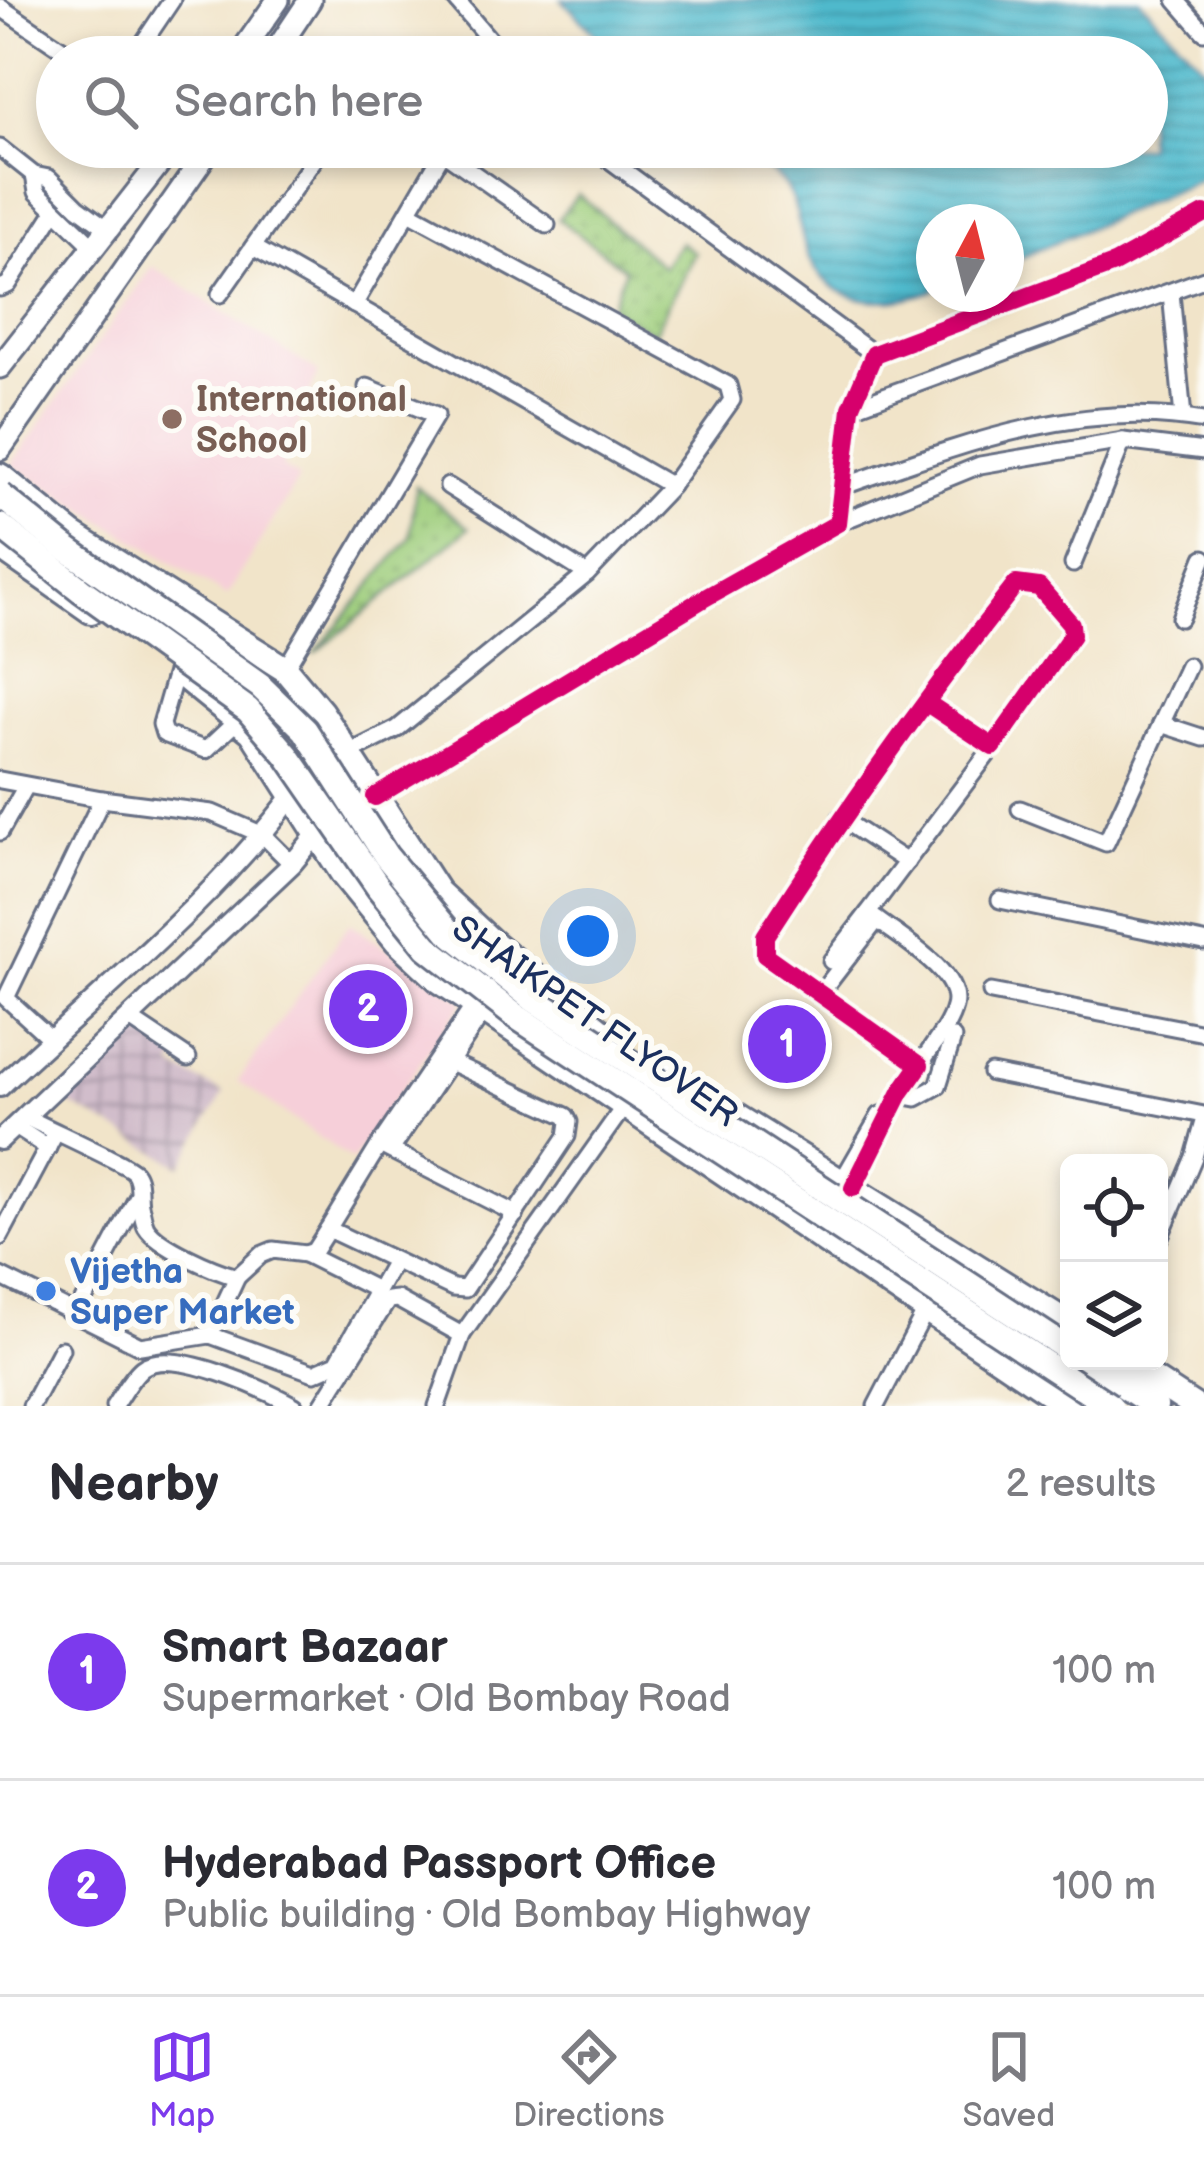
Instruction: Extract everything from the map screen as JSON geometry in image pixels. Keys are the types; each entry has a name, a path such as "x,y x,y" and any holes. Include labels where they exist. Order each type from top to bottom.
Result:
{"main road":[{"path":"253,36 278,0"},
{"path":"286,36 310,0"},
{"path":"0,367 156,168"},
{"path":"0,449 197,168"},
{"path":"129,202 159,224"},
{"path":"0,476 73,535 285,669 321,712 438,892 596,1028 1060,1318"},
{"name":"SHAIKPET FLYOVER","path":"0,494 63,546 260,686 304,730 386,856 448,931 533,999 1060,1344"},
{"name":"SHAIKPET FLYOVER","path":"0,526 248,710 287,755 379,888 444,960 514,1015 1110,1406"},
{"path":"0,547 252,732 345,878 398,941 439,980 1069,1406"},
{"path":"569,1071 596,1028"},
{"path":"1101,1370 1155,1406"},
{"path":"1139,1370 1194,1406"}],"street":[{"path":"148,36 172,0"},
{"path":"456,0 486,36"},
{"path":"1176,0 1204,32"},
{"path":"0,8 42,36"},
{"path":"0,148 34,175 50,178 101,238"},
{"path":"220,294 308,168"},
{"path":"354,305 435,168"},
{"path":"470,168 548,225"},
{"path":"621,168 874,354"},
{"path":"34,175 37,192 55,212 101,238"},
{"path":"0,288 8,285 55,212"},
{"path":"347,754 397,729 587,574 671,486 731,406 733,394 728,385 409,212"},
{"path":"838,523 850,408 874,354 1114,264 1204,214"},
{"path":"253,247 671,486"},
{"path":"850,408 1204,279"},
{"path":"1171,293 1183,417"},
{"path":"285,669 436,415 367,387"},
{"path":"844,486 937,453 1039,425 1121,416 1204,421"},
{"path":"1073,564 1124,441"},
{"path":"375,797 703,598 838,523 980,466 1124,441 1204,451"},
{"path":"448,486 587,574"},
{"path":"1180,618 1204,558"},
{"path":"820,994 907,862 1072,634 1071,624 1040,587 1016,584 921,705 840,818 763,944 765,956 920,1065"},
{"path":"1019,809 1106,843 1188,666"},
{"path":"176,672 160,724 164,734 206,750 238,720"},
{"path":"930,705 993,747"},
{"path":"1162,724 1204,737"},
{"path":"0,781 212,813 263,836 292,865"},
{"path":"0,832 26,786"},
{"path":"0,1087 263,836 293,795"},
{"path":"51,1039 3,1003 102,800"},
{"path":"840,818 907,862"},
{"path":"76,1314 137,1198 139,1183 128,1166 12,1127 292,865 316,834"},
{"path":"1000,900 1204,942"},
{"path":"831,961 873,916"},
{"path":"847,1185 880,1115 891,1111 955,1005 953,986 944,972 873,916"},
{"path":"991,992 1204,1034"},
{"path":"386,1147 450,1062 479,1008"},
{"path":"305,1254 314,1251 479,1008"},
{"path":"130,1019 188,1058"},
{"path":"900,1095 916,1098 938,1086 952,1038"},
{"path":"328,1229 453,1288 465,1288 567,1136 569,1122 566,1116 450,1062"},
{"path":"991,1073 1204,1118 1168,1218"},
{"path":"436,1406 462,1335 625,1105"},
{"path":"0,1237 51,1141"},
{"path":"386,1147 516,1214"},
{"path":"137,1198 146,1228 162,1242 237,1277"},
{"path":"210,1335 237,1277 273,1250 305,1254 377,1290"},
{"path":"0,1276 140,1346 210,1335 314,1373 337,1364 394,1262"},
{"path":"322,1406 388,1300 397,1299 462,1335"},
{"path":"876,1406 926,1310"},
{"path":"31,1406 61,1349"},
{"path":"114,1406 142,1368 165,1361 238,1380 295,1406"}],"shaded area":[{"name":"International School","path":"152,266 318,372 282,467 299,478 227,596 11,465"},
{"path":"350,923 464,1001 352,1160 238,1081"},
{"path":"136,1030 179,1055 173,1067 224,1093 181,1166 61,1099"}],"green space":[{"path":"578,194 663,267 680,242 695,253 654,333 610,309 625,269 558,219"},
{"path":"416,486 469,528 314,654 410,538"}],"water":[{"path":"562,0 1140,0 1204,67 1204,178 1024,256 1024,204 916,204 916,295 866,300 835,288 822,277 806,250 791,196 764,168 1168,168 1168,36 596,36"}],"cycle path":[{"path":"375,797 838,523 851,408 874,354 1114,264 1204,214"},
{"path":"853,1188 901,1092 920,1065 765,955 765,936 886,757 1016,584 1039,587 1071,624 1072,635 993,747 930,705"}],"place":[{"name":"International School","path":"172,419"},
{"name":"Hyderabad Passport Office","path":"368,1009"},
{"name":"Smart Bazaar","path":"787,1044"},
{"name":"Vijetha Super Market","path":"46,1291"}]}
